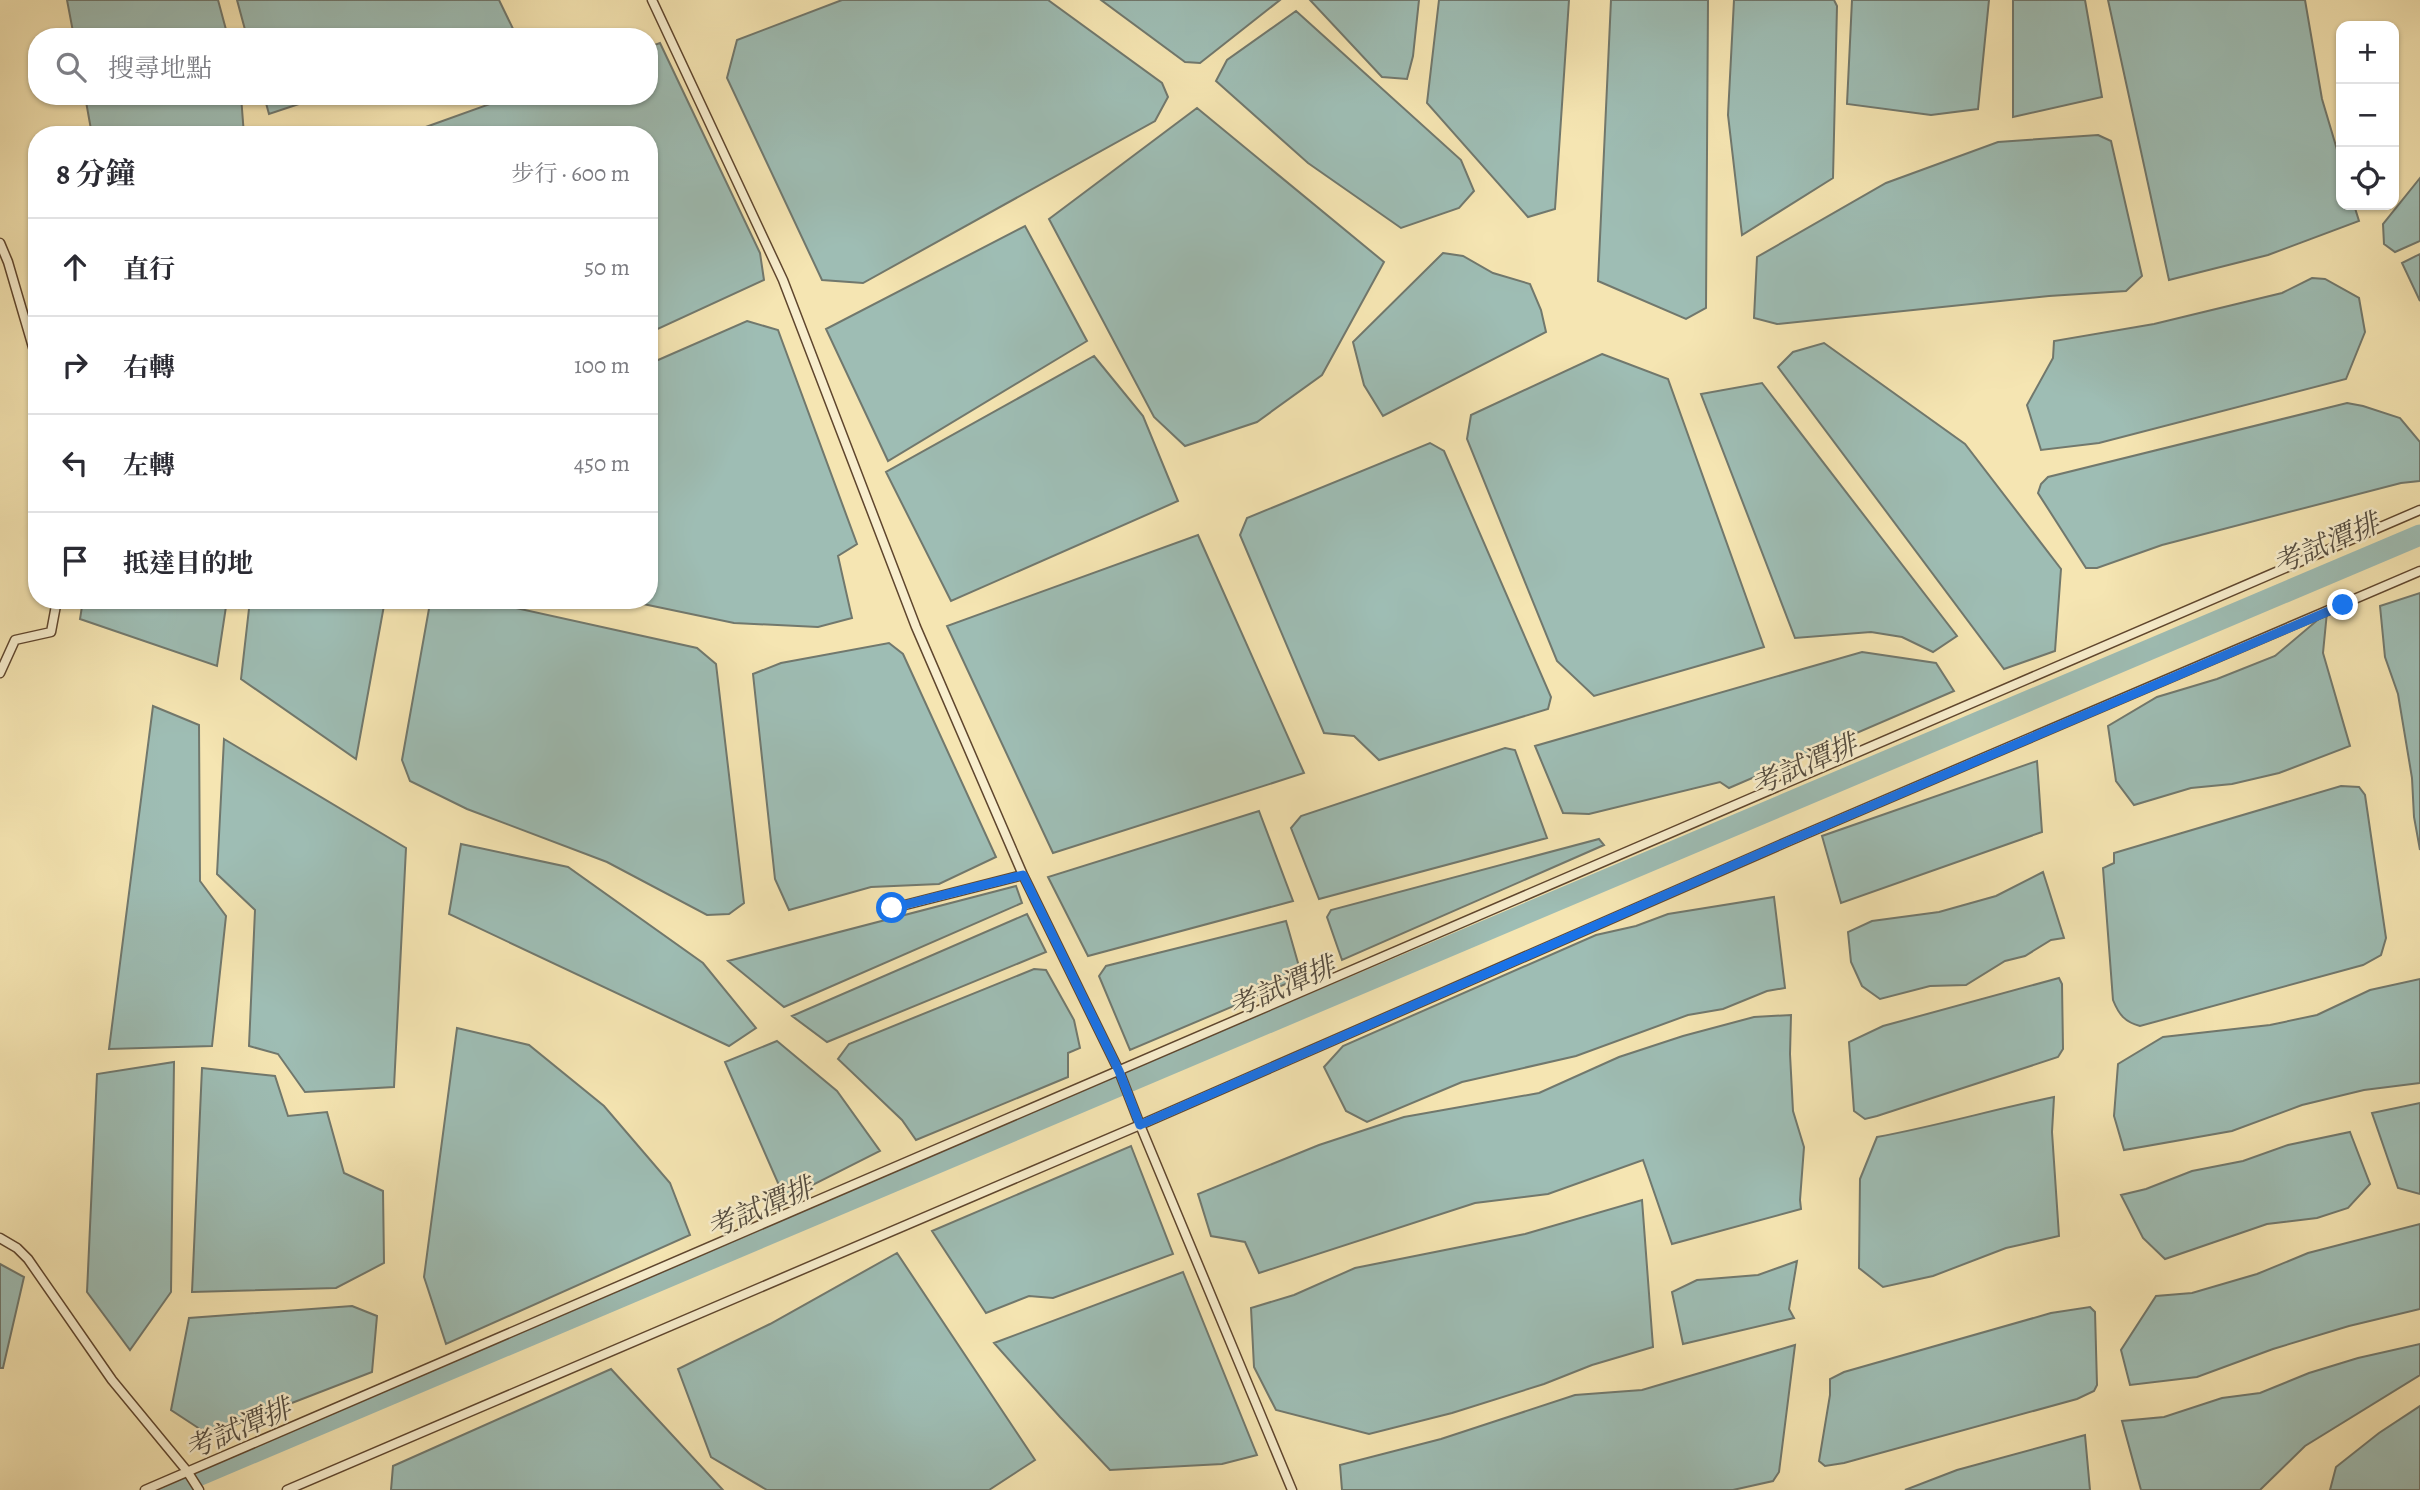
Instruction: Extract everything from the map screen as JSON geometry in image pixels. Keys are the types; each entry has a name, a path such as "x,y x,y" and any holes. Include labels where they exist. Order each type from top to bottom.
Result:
{"lane":[{"path":"652,0 783,280 916,627 1023,875 1121,1074 1138,1121 1293,1490"},
{"path":"0,243 28,330"},
{"path":"145,1490 189,1474 1121,1074 2420,510"},
{"path":"287,1490 1138,1121 2420,571"},
{"path":"0,673 15,640 51,632 55,609"},
{"path":"892,908 1023,875"},
{"path":"0,1238 17,1248 28,1259 112,1380 199,1490"}],"water":[{"path":"67,0 218,0 226,28 72,28"},
{"path":"237,0 499,0 513,28 245,28"},
{"path":"842,0 1048,0 1162,83 1168,97 1155,121 863,283 822,280 727,78 737,40"},
{"path":"1101,0 1280,0 1200,63 1185,62"},
{"path":"1310,0 1419,0 1413,56 1407,79 1382,77"},
{"path":"1439,0 1569,0 1555,209 1528,217 1427,103"},
{"path":"1611,0 1708,0 1706,308 1686,319 1598,281"},
{"path":"1734,0 1834,0 1837,6 1833,178 1742,235 1728,115"},
{"path":"1852,0 1989,0 1978,109 1931,115 1847,104"},
{"path":"2013,0 2085,0 2102,97 2013,117"},
{"path":"2108,0 2305,0 2322,99 2336,146 2336,210 2356,210 2359,221 2268,255 2169,280"},
{"path":"1296,11 1461,160 1474,191 1459,208 1401,228 1308,163 1216,81 1227,60"},
{"path":"660,43 760,253 764,280 658,329 658,126 429,126 487,105 658,105"},
{"path":"87,105 242,105 243,126 90,126"},
{"path":"266,105 296,105 269,114"},
{"path":"1197,108 1384,262 1322,375 1257,422 1185,446 1154,417 1049,219"},
{"path":"2098,135 2111,141 2142,276 2126,291 2049,296 1777,324 1754,318 1757,257 1886,183 1998,142"},
{"path":"2420,178 2420,241 2395,252 2384,244 2383,224 2394,210 2399,210 2399,204"},
{"path":"1025,226 1087,341 888,461 826,329"},
{"path":"1443,253 1463,256 1493,273 1530,284 1541,310 1546,332 1383,416 1364,385 1353,342"},
{"path":"2420,254 2420,301 2402,263"},
{"path":"2312,278 2325,279 2359,298 2365,332 2346,379 2099,443 2041,450 2027,405 2053,358 2054,341 2154,324 2282,293"},
{"path":"747,321 778,330 857,544 838,556 852,618 818,627 734,623 658,607 658,360"},
{"path":"1824,343 1965,444 2061,569 2055,651 2004,669 1778,367 1793,352"},
{"path":"1602,354 1668,379 1764,647 1594,696 1557,661 1467,439 1471,415"},
{"path":"1094,356 1143,416 1178,501 951,601 886,472"},
{"path":"1762,383 1957,636 1933,652 1902,637 1871,632 1795,638 1701,394"},
{"path":"2347,403 2400,418 2420,442 2420,481 2401,483 2162,545 2097,568 2086,568 2038,493 2041,484 2048,477"},
{"path":"1430,443 1444,451 1551,697 1548,709 1379,760 1354,736 1324,733 1240,535 1247,518"},
{"path":"1198,535 1304,773 1053,853 947,626"},
{"path":"2420,593 2420,850 2414,817 2412,778 2398,694 2385,657 2380,606"},
{"path":"82,609 226,609 217,666 80,619"},
{"path":"249,609 383,609 356,759 241,679"},
{"path":"429,609 521,609 697,648 716,664 744,903 729,914 707,915 607,862 467,809 410,781 402,760"},
{"path":"2327,612 2323,653 2350,746 2279,773 2232,784 2191,788 2134,805 2116,781 2108,726 2157,697 2217,679 2275,656"},
{"path":"889,643 903,654 996,857 939,884 871,887 789,910 775,879 753,674 781,663"},
{"path":"1862,652 1936,663 1954,691 1729,788 1720,782 1589,814 1563,813 1535,746"},
{"path":"153,706 199,725 200,881 226,916 212,1046 109,1049"},
{"path":"224,739 406,848 394,1087 305,1092 278,1054 249,1046 255,910 217,874"},
{"path":"1505,748 1515,750 1547,838 1319,899 1291,828 1301,816"},
{"path":"2037,761 2042,832 1841,903 1822,836"},
{"path":"2341,786 2359,787 2365,795 2386,938 2381,955 2363,965 2140,1026 2123,1017 2113,1000 2103,868 2114,863 2114,853"},
{"path":"1259,811 1293,901 1088,956 1048,877"},
{"path":"1599,839 1604,845 1342,960 1327,917 1331,910"},
{"path":"461,844 568,867 703,963 756,1028 729,1046 449,914"},
{"path":"2043,872 2064,938 2051,940 2025,956 2005,961 1966,985 1930,986 1880,999 1862,986 1851,962 1848,932 1872,921 1939,912 1996,896"},
{"path":"1016,886 1022,903 784,1007 728,961"},
{"path":"1774,897 1785,988 1767,991 1723,1009 1688,1015 1576,1056 1462,1082 1367,1122 1346,1111 1324,1067 1343,1046 1596,935 1636,926 1668,914"},
{"path":"1027,914 1046,952 827,1042 792,1016"},
{"path":"1286,921 1302,977 1130,1050 1099,976 1106,966"},
{"path":"1034,969 1046,970 1074,1020 1080,1048 1068,1053 1068,1077 916,1140 902,1120 838,1059 849,1044"},
{"path":"2059,978 2062,984 2063,1049 2058,1057 1877,1116 1865,1119 1854,1111 1849,1042 1883,1026"},
{"path":"2420,979 2420,1083 2364,1090 2302,1105 2232,1131 2124,1150 2114,1116 2118,1064 2163,1037 2270,1025 2317,1015 2370,990"},
{"path":"1791,1015 1793,1111 1804,1147 1801,1209 1672,1244 1643,1160 1548,1194 1475,1203 1259,1273 1245,1242 1211,1236 1198,1194 1319,1145 1404,1117 1539,1093 1619,1057 1683,1036 1754,1017"},
{"path":"457,1028 529,1045 604,1106 670,1183 690,1235 446,1344 424,1277"},
{"path":"777,1041 837,1091 880,1151 785,1199 725,1062"},
{"path":"174,1062 171,1292 130,1350 87,1292 97,1074"},
{"path":"202,1068 275,1076 288,1116 327,1112 344,1173 383,1191 384,1263 336,1288 192,1292"},
{"path":"2054,1097 2052,1132 2059,1236 2006,1248 1933,1276 1883,1287 1859,1268 1860,1179 1877,1137"},
{"path":"2420,1103 2420,1194 2398,1188 2372,1113"},
{"path":"2350,1132 2370,1184 2348,1208 2317,1218 2267,1224 2165,1259 2143,1238 2121,1195 2146,1189 2192,1171 2243,1161 2288,1145"},
{"path":"1131,1146 1173,1254 1053,1298 1029,1296 986,1313 932,1231"},
{"path":"1642,1200 1653,1347 1452,1413 1369,1434 1276,1410 1254,1367 1251,1308 1294,1295 1355,1268 1525,1234"},
{"path":"2420,1224 2420,1309 2349,1326 2273,1349 2197,1377 2130,1385 2121,1350 2156,1296 2192,1293 2257,1274 2308,1253"},
{"path":"897,1253 1035,1460 989,1490 767,1490 711,1457 678,1369 770,1324"},
{"path":"1797,1261 1789,1309 1794,1318 1683,1344 1672,1292 1697,1280 1758,1275"},
{"path":"0,1264 24,1277 3,1368 0,1368"},
{"path":"1183,1272 1257,1455 1222,1464 1110,1470 994,1343"},
{"path":"352,1306 377,1316 372,1372 209,1435 171,1410 189,1318"},
{"path":"2090,1307 2095,1312 2097,1385 2094,1391 2077,1399 1844,1463 1825,1466 1819,1461 1830,1395 1830,1379 1844,1372 2051,1313"},
{"path":"2420,1344 2420,1375 2305,1446 2260,1490 2141,1490 2122,1421 2164,1417 2222,1398 2260,1393 2309,1373 2358,1358"},
{"path":"1795,1345 1779,1472 1773,1481 1733,1490 1342,1490 1340,1465 1441,1439 1575,1395 1642,1390"},
{"path":"611,1369 723,1490 391,1490 393,1466"},
{"path":"2420,1406 2420,1490 2330,1490 2336,1467 2379,1433"},
{"path":"2085,1435 2090,1490 1905,1490 1957,1470"}],"waterway":[{"name":"考試潭排","path":"165,1490 2420,535"}],"route":[{"path":"892,908 1023,875 1119,1071 1140,1125 1789,841 2343,605"}]}
